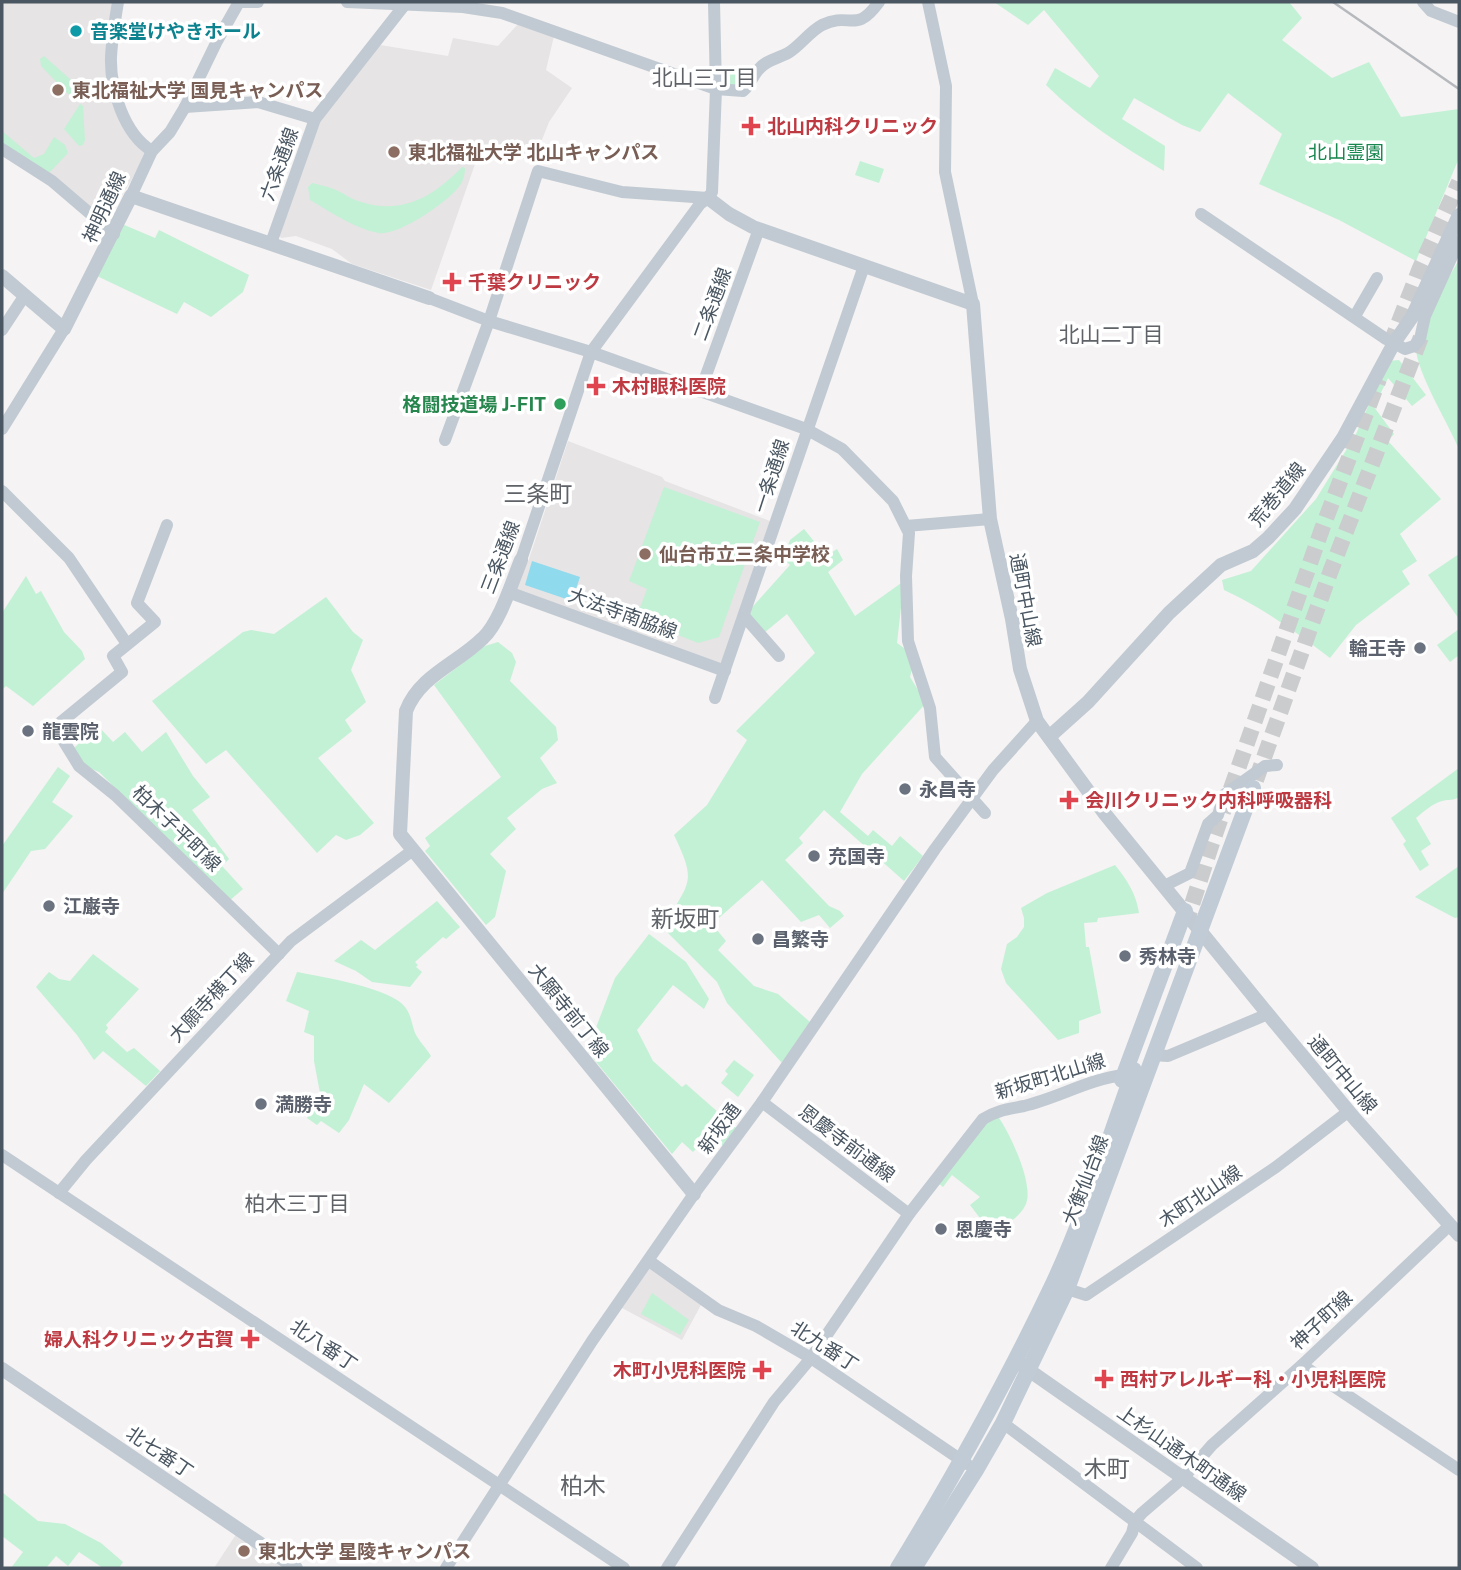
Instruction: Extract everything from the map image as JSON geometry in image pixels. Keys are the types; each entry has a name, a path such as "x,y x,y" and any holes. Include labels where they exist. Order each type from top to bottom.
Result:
{"main road":[{"name":"大衡仙台線","path":"914,1568 1003,1423 1030,1371 1066,1289 1253,788"},
{"path":"898,1568 940,1501 1027,1334 1129,1072 1185,911"}],"street":[{"path":"118,2 111,60 119,103 124,118 143,146 152,151"},
{"path":"239,2 258,2"},
{"name":"神明通線","path":"2,429 6,412 64,329 114,234 152,151 170,132 185,107 239,2"},
{"path":"347,2 463,7 502,13 716,89 743,91 759,69 791,52 821,26 841,19 857,21 868,16 878,2"},
{"path":"708,198 712,192 716,89 714,2"},
{"path":"928,2 946,86 945,172 973,304"},
{"path":"1414,2 1459,22"},
{"name":"六条通線","path":"271,243 315,119 406,4"},
{"path":"185,107 258,102 315,119"},
{"path":"2,149 52,181 114,234"},
{"path":"445,440 489,321 538,171 622,192 708,198 729,214 759,229 973,304"},
{"path":"131,196 489,321 591,352 806,429 842,449 893,501 909,533 906,576 908,641 930,708 935,757 985,813"},
{"name":"三条通線","path":"413,850 400,835 406,711 411,698 420,686 484,638 493,625 521,560 591,352 708,198"},
{"path":"1201,214 1394,343 1409,349 1420,339 1425,316 1459,242"},
{"name":"荒巻道線","path":"1049,737 1088,702 1169,613 1212,573 1221,565 1253,551 1287,518 1343,438 1394,343 1424,295 1459,215"},
{"name":"二条通線","path":"700,392 759,229"},
{"name":"一条通線","path":"715,698 864,266"},
{"path":"2,276 64,329"},
{"path":"1355,316 1377,278"},
{"path":"2,330 26,295"},
{"name":"通町中山線","path":"973,304 990,519 1013,618 1020,669 1037,721 1105,814 1268,1014 1349,1111 1455,1230"},
{"path":"2,491 69,558 127,644 155,622 137,603 167,525"},
{"path":"906,526 990,519"},
{"name":"大法寺南脇線","path":"508,592 724,671"},
{"path":"744,615 779,656"},
{"name":"柏木子平町線","path":"127,644 113,656 122,672 55,727 79,766 115,795 279,954"},
{"name":"新坂通","path":"446,1568 556,1395 694,1194 762,1102 935,849 993,771 1037,721"},
{"path":"1164,886 1190,873 1208,824 1218,815 1224,794 1265,766 1277,765"},
{"name":"大願寺横丁線","path":"59,1193 86,1160 291,941 413,850"},
{"name":"大願寺前丁線","path":"413,850 694,1194"},
{"path":"1153,1055 1168,1056 1268,1014"},
{"name":"新坂町北山線","path":"667,1568 774,1402 811,1358 909,1214 983,1119 994,1112 1024,1106 1129,1072"},
{"name":"恩慶寺前通線","path":"762,1102 909,1214"},
{"name":"木町北山線","path":"1066,1289 1086,1295 1222,1205 1349,1111"},
{"name":"北八番丁","path":"2,1155 624,1568"},
{"name":"神子町線","path":"1111,1568 1132,1533 1135,1521 1184,1477 1212,1445 1455,1230"},
{"name":"北九番丁","path":"649,1261 718,1310 756,1326 811,1358 976,1470"},
{"name":"上杉山通木町通線","path":"1015,1361 1312,1568"},
{"path":"1302,1365 1459,1470"},
{"name":"北七番丁","path":"2,1368 296,1568"},
{"path":"1003,1423 1197,1568"}],"shaded area":[{"name":"東北福祉大学 国見キャンパス","path":"2,2 114,2 108,64 120,117 147,154 105,224 2,145"},
{"name":"東北福祉大学 北山キャンパス","path":"519,23 554,36 546,70 572,88 549,122 534,160 481,147 431,290 352,264 332,249 296,236 281,238 279,235 318,122 380,45 448,56 453,38 498,46"},
{"name":"仙台市立三条中学校","path":"568,441 770,521 721,667 514,592 529,559"},
{"path":"650,1266 702,1303 682,1340 622,1308"},
{"name":"東北大学 星陵キャンパス","path":"237,1533 288,1568 214,1568"}],"green space":[{"name":"北山霊園","path":"994,2 1289,2 1302,18 1282,40 1332,78 1369,62 1401,117 1459,109 1459,158 1416,261 1339,220 1259,184 1282,134 1228,93 1200,132 1134,98 1122,119 1165,146 1164,171 1148,162 1088,121 1046,85 1055,68 1090,88 1099,76 1044,10 1028,25"},
{"path":"44,56 71,80 76,89 73,94 68,94 41,66 40,59"},
{"path":"720,66 751,68 754,72 748,85 718,86"},
{"path":"80,104 83,106 85,140 83,145 79,146 64,129"},
{"path":"2,131 34,158 44,154 54,137 65,145 68,153 49,173 2,143"},
{"path":"860,161 884,169 879,183 855,175"},
{"path":"462,167 465,168 463,178 452,194 433,210 387,233 361,228 310,200 308,187 312,183 374,205 402,205 428,195"},
{"path":"122,224 155,238 159,230 249,275 243,292 211,317 184,302 177,314 97,276"},
{"path":"1459,260 1459,449 1421,370 1416,348 1421,329"},
{"path":"1399,360 1426,395 1412,406 1388,378 1374,407 1394,434 1388,441 1441,499 1400,534 1417,561 1402,571 1410,584 1356,625 1330,658 1279,621 1224,590 1222,580 1251,571 1316,499 1356,434 1388,361"},
{"path":"664,487 760,522 719,637 698,643 636,618 647,589 629,581"},
{"path":"804,529 826,556 837,549 843,560 828,572 855,616 904,581 897,643 908,651 912,669 910,677 926,703 862,774 840,812 868,836 873,830 892,846 900,836 923,856 904,881 824,810 799,838 803,843 785,860 829,906 844,916 830,928 819,915 801,922 762,880 712,924 726,941 718,950 754,986 778,994 810,1022 782,1063 727,1003 717,982 668,933 664,925 685,890 688,873 674,835 707,805 747,740 736,731 815,653 787,614 764,633 747,613 790,565 783,558 790,540"},
{"path":"1459,554 1459,619 1428,575"},
{"path":"26,576 36,594 41,591 64,632 82,651 85,659 33,706 6,686 2,690 2,613"},
{"path":"326,597 353,632 363,640 351,670 366,702 345,720 352,731 318,758 374,823 360,835 346,840 336,835 317,853 226,750 206,764 152,701 243,632 251,630 274,634"},
{"path":"1459,629 1459,655 1450,662 1437,645"},
{"path":"498,642 512,653 516,662 510,681 556,727 558,740 540,758 557,783 542,789 507,818 516,829 490,854 506,871 495,917 486,925 425,851 430,846 425,838 501,777 434,685 485,646"},
{"path":"98,726 113,742 125,732 142,752 166,732 193,776 210,797 192,810 229,859 222,866 243,889 229,901 99,772 81,765 74,748"},
{"path":"58,767 70,776 52,802 73,816 45,849 31,851 2,894 2,846"},
{"path":"1459,768 1459,797 1435,804 1416,818 1431,844 1421,851 1429,865 1420,871 1403,844 1406,841 1391,818"},
{"path":"1115,865 1136,899 1139,913 1098,918 1097,922 1084,923 1086,947 1089,947 1101,1013 1079,1021 1079,1033 1058,1040 1006,983 1001,969 1007,944 1017,937 1024,927 1021,908 1047,893"},
{"path":"1459,866 1459,917 1455,918 1415,897"},
{"path":"437,901 460,927 446,939 443,937 415,962 422,972 410,987 372,982 334,961 361,940 375,950"},
{"path":"649,934 686,962 709,999 704,1009 673,985 637,1030 653,1061 682,1087 686,1084 736,1128 723,1146 716,1139 707,1147 701,1144 693,1152 682,1142 672,1154 587,1051 615,978"},
{"path":"93,954 139,989 106,1025 108,1028 105,1032 127,1052 134,1048 160,1071 146,1086 103,1051 94,1060 77,1035 36,987 49,972 59,979 70,981"},
{"path":"297,972 356,984 397,1000 407,1010 415,1033 431,1056 389,1103 364,1084 349,1120 339,1133 321,1121 317,1125 307,1118 320,1093 314,1061 314,1036 304,1032 309,1011 286,1001"},
{"path":"734,1060 754,1075 738,1097 721,1083 728,1074 725,1071"},
{"path":"997,1115 1020,1159 1027,1197 1019,1214 992,1234 970,1205 980,1197 952,1175 943,1187 937,1182 984,1123"},
{"path":"652,1293 689,1320 680,1335 641,1314"},
{"path":"2,1492 38,1521 65,1524 101,1543 123,1562 119,1568 103,1568 79,1552 68,1566 56,1556 46,1568 11,1568 23,1552 2,1536"}],"water":[{"path":"532,561 580,577 572,601 525,585"}],"tunnel":[{"path":"1390,345 1420,268 1459,182"},
{"path":"1256,780 1331,570 1423,332"},
{"path":"1185,926 1322,529 1379,379"}],"railway":[{"path":"1333,2 1459,89"}],"place":[{"name":"音楽堂けやきホール","path":"76,31"},
{"name":"東北福祉大学 国見キャンパス","path":"58,90"},
{"name":"北山内科クリニック","path":"751,126"},
{"name":"東北福祉大学 北山キャンパス","path":"394,152"},
{"name":"千葉クリニック","path":"452,282"},
{"name":"木村眼科医院","path":"596,386"},
{"name":"格闘技道場 J-FIT","path":"560,404"},
{"name":"仙台市立三条中学校","path":"645,554"},
{"name":"輪王寺","path":"1420,648"},
{"name":"龍雲院","path":"28,731"},
{"name":"永昌寺","path":"905,789"},
{"name":"会川クリニック内科呼吸器科","path":"1069,800"},
{"name":"充国寺","path":"814,856"},
{"name":"江巌寺","path":"49,906"},
{"name":"昌繁寺","path":"758,939"},
{"name":"秀林寺","path":"1125,956"},
{"name":"満勝寺","path":"261,1104"},
{"name":"恩慶寺","path":"941,1229"},
{"name":"婦人科クリニック古賀","path":"250,1339"},
{"name":"木町小児科医院","path":"762,1370"},
{"name":"西村アレルギー科・小児科医院","path":"1104,1379"},
{"name":"東北大学 星陵キャンパス","path":"244,1551"}],"district":[{"name":"北山三丁目","path":"704,78"},
{"name":"北山二丁目","path":"1111,335"},
{"name":"三条町","path":"538,494"},
{"name":"新坂町","path":"685,919"},
{"name":"柏木三丁目","path":"297,1204"},
{"name":"木町","path":"1107,1469"},
{"name":"柏木","path":"583,1486"}]}
